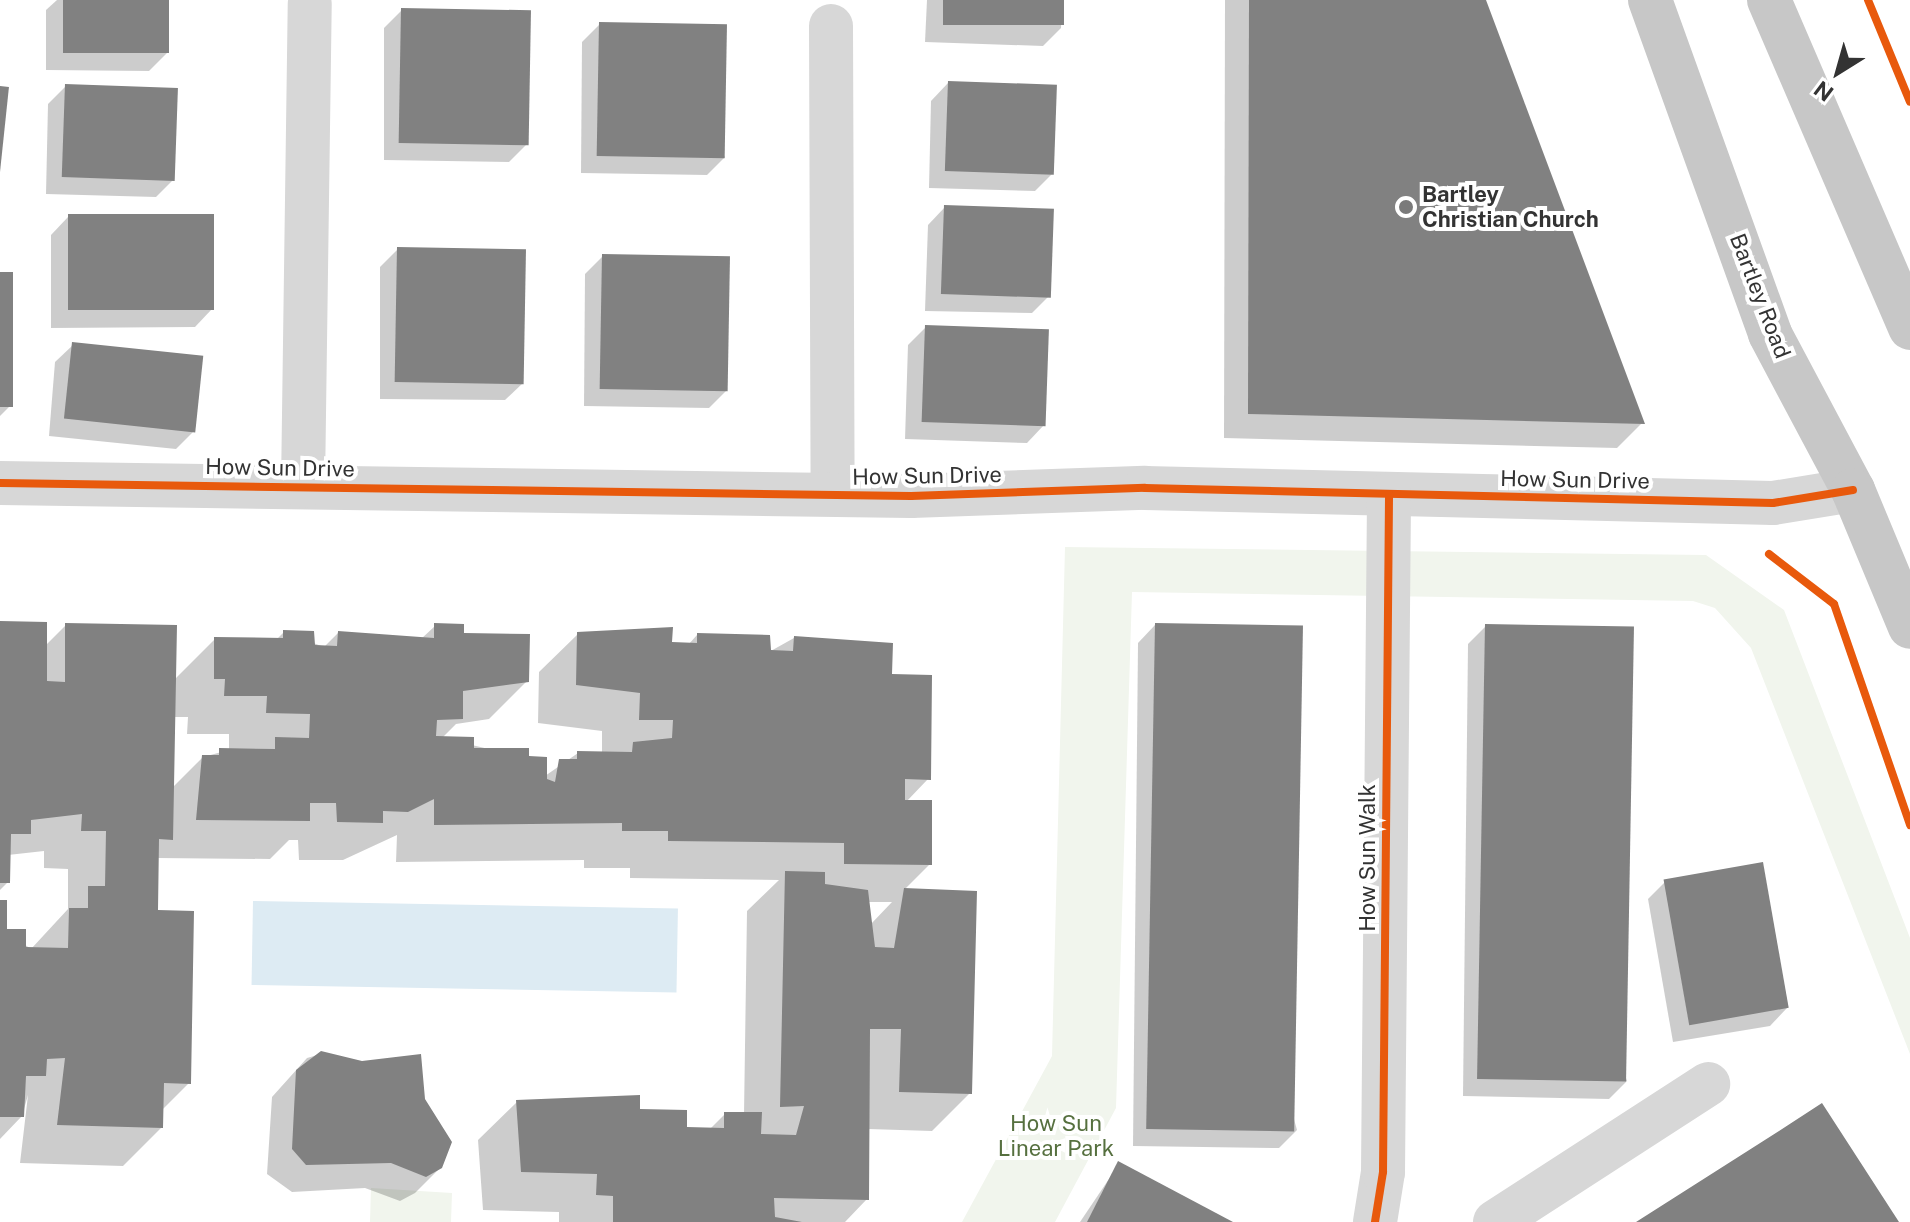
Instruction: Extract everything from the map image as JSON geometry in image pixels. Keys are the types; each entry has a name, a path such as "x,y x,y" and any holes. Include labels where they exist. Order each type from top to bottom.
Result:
{"highway":[{"name":"Bartley Road","path":"1650,0 1770,334 1853,490 1910,627"},
{"path":"1769,0 1910,328"}],"street":[{"name":"How Sun Drive","path":"303,486 310,4"},
{"name":"How Sun Drive","path":"831,26 833,494"},
{"name":"How Sun Drive","path":"0,483 833,494 1145,488 1773,503 1853,490"},
{"name":"How Sun Walk","path":"1375,1222 1383,1172 1389,494"},
{"path":"1495,1222 1708,1084"}],"green space":[{"name":"How Sun Linear Park","path":"1065,547 1706,555 1784,610 1910,938 1910,1054 1751,648 1715,608 1693,601 1132,592 1116,1108 1055,1222 962,1222 1052,1056"},
{"path":"371,1188 452,1193 451,1222 370,1222"}],"shaded area":[{"path":"253,901 678,908 676,992 252,985"}],"building":[{"path":"63,0 169,0 169,53 63,53"},
{"path":"943,0 1064,0 1064,25 943,25"},
{"name":"Bartley Christian Church","path":"1249,0 1486,0 1645,424 1248,414"},
{"path":"401,8 531,10 529,145 399,143"},
{"path":"599,22 727,24 725,158 597,156"},
{"path":"948,81 1057,85 1054,175 945,171"},
{"path":"65,84 178,88 175,181 62,177"},
{"path":"0,86 9,87 0,172"},
{"path":"944,205 1054,209 1051,298 941,294"},
{"path":"68,214 214,214 214,310 68,310"},
{"path":"397,247 526,249 524,384 395,382"},
{"path":"602,254 730,256 728,391 600,389"},
{"path":"0,272 13,272 13,407 0,407"},
{"path":"925,325 1049,329 1046,426 922,422"},
{"path":"72,342 203,356 195,432 64,419"},
{"path":"0,621 47,622 47,681 65,682 65,623 177,625 173,840 159,839 158,910 194,911 191,1084 164,1083 163,1128 57,1125 65,1058 47,1059 46,1076 26,1076 24,1117 0,1117 0,900 7,900 7,929 26,929 26,947 68,948 69,908 88,908 88,886 105,886 106,831 81,831 82,814 31,820 31,834 11,834 10,883 0,883"},
{"path":"434,623 464,624 464,633 530,634 529,682 463,691 463,719 437,720 436,736 474,737 474,748 529,748 529,756 547,757 547,779 555,782 559,759 577,759 577,751 632,752 633,742 672,738 673,720 639,720 640,693 576,685 577,632 673,627 672,642 697,643 697,633 770,635 771,650 793,651 794,636 893,643 892,674 932,675 931,780 905,779 905,800 932,800 932,865 844,864 844,843 668,841 668,831 622,831 622,823 434,825 434,799 408,812 383,811 383,823 337,822 336,803 310,803 310,821 196,820 202,755 219,755 219,748 275,749 275,737 309,738 310,714 266,713 267,696 224,696 225,679 214,679 214,637 283,638 283,630 314,631 315,645 337,646 338,631 434,638"},
{"path":"1155,623 1303,626 1294,1132 1146,1129"},
{"path":"1485,624 1634,627 1626,1082 1477,1079"},
{"path":"1763,862 1789,1008 1689,1025 1664,880"},
{"path":"785,871 825,872 825,884 868,890 875,947 894,948 904,888 977,891 972,1094 899,1092 901,1029 870,1029 869,1200 774,1198 775,1217 802,1222 613,1222 613,1196 596,1195 597,1174 521,1172 516,1100 640,1095 640,1109 687,1110 687,1127 724,1128 724,1112 762,1112 761,1134 796,1135 804,1106 780,1107"},
{"path":"321,1051 362,1061 421,1054 425,1099 452,1142 442,1168 426,1177 391,1163 306,1165 292,1149 296,1070"},
{"path":"1822,1103 1899,1222 1636,1222 1779,1131"},
{"path":"1118,1161 1233,1222 1087,1222"}],"cycle path":[{"path":"1868,0 1910,102"},
{"path":"0,483 911,496 1145,488 1773,503 1853,490"},
{"path":"1375,1222 1383,1172 1389,494"},
{"path":"1769,554 1834,604 1910,825"}],"place":[{"name":"Bartley Christian Church","path":"1406,207"}]}
